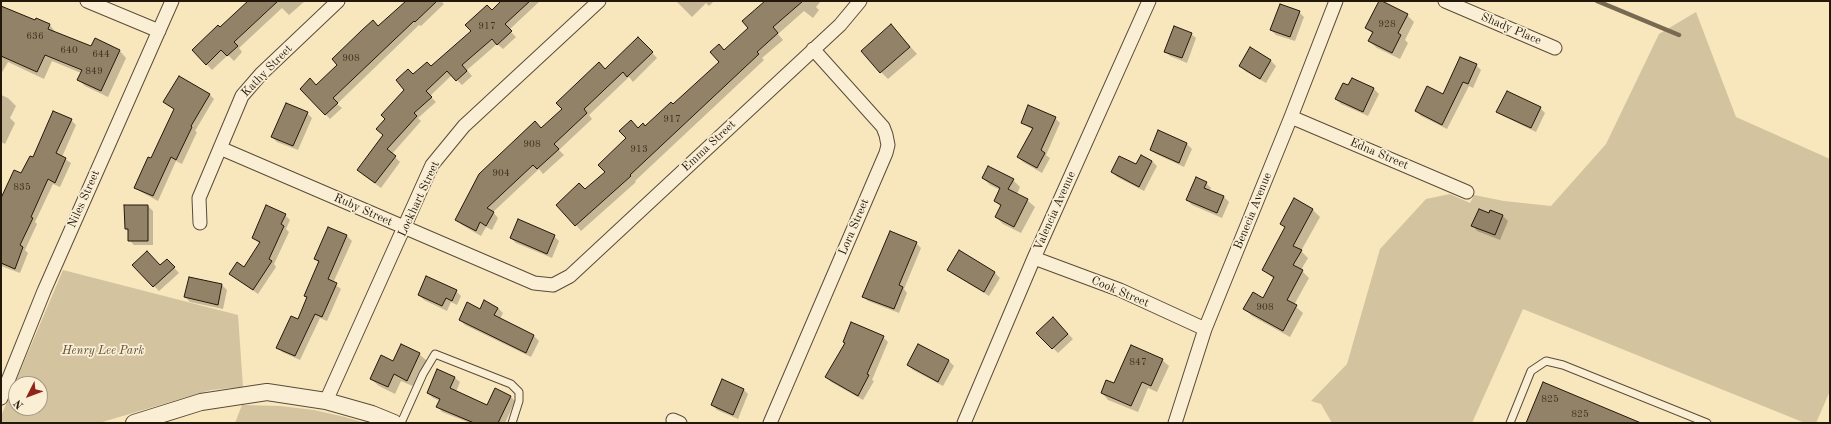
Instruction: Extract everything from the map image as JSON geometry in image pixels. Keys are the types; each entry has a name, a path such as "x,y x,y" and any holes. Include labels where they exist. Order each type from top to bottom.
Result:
{"street":[{"path":"87,1 158,31"},
{"name":"Niles Street","path":"1,398 44,291 172,1"},
{"name":"Kathy Street","path":"200,223 199,198 242,96 261,74 338,1"},
{"name":"Lockhart Street","path":"326,401 432,165 464,126 599,1"},
{"name":"Emma Street","path":"553,285 570,276 813,48 840,25 860,1"},
{"name":"Valencia Avenue","path":"964,423 1034,258 1149,1"},
{"name":"Benecia Avenue","path":"1175,423 1205,329 1336,1"},
{"name":"Shady Place","path":"1445,1 1555,48"},
{"name":"Lora Street","path":"770,423 886,153 888,145 883,126 813,48"},
{"name":"Edna Street","path":"1291,116 1467,192"},
{"name":"Ruby Street","path":"220,148 534,283 553,285"},
{"name":"Cook Street","path":"1034,258 1120,290 1205,329"},
{"path":"134,423 201,402 267,392 326,401 372,414 394,423"}],"lane":[{"path":"401,423 422,374 435,354 511,384 519,392 519,401 512,423"},
{"path":"1510,423 1531,371 1546,361 1563,365 1707,423"}],"green space":[{"path":"1696,12 1736,117 1830,159 1830,391 1816,423 1805,423 1523,309 1472,423 1332,423 1321,404 1311,401 1347,364 1380,249 1426,199 1450,194 1470,203 1474,195 1504,201 1551,206 1606,144 1659,34"},
{"name":"Henry Lee Park","path":"63,270 238,315 243,387 211,390 99,423 1,423 1,416 8,400 8,416 48,416 48,376 18,376"},
{"path":"242,405 280,406 314,410 365,423 235,423"}],"building":[{"path":"248,1 278,1 234,42 238,46 227,56 221,50 206,65 192,50 218,25 220,27"},
{"path":"406,1 437,1 333,98 338,103 325,115 300,89 310,78 316,85 337,65 332,59 362,30 373,20 378,26"},
{"path":"501,1 530,1 505,24 512,31 497,45 492,39 462,65 467,71 456,81 447,71 426,91 432,97 414,113 417,116 387,149 396,156 375,183 357,170 383,135 376,129 385,119 381,115 404,90 396,80 408,69 413,74 427,62 431,66 471,31 465,25 487,5 492,10"},
{"path":"765,1 803,1 773,27 778,33 757,52 759,54 630,175 631,176 575,226 556,205 579,183 585,189 605,172 598,165 626,138 619,131 631,120 638,128 643,123 645,126 671,102 673,104 719,62 710,52 719,44 724,50 748,28 742,21"},
{"path":"1379,1 1382,1 1408,14 1398,33 1401,35 1392,53 1368,41 1373,32 1365,28"},
{"path":"1280,4 1300,11 1290,37 1270,30"},
{"path":"1,6 35,20 36,18 50,24 48,29 91,46 95,38 120,50 101,91 77,80 82,70 45,55 37,72 1,56"},
{"path":"891,24 910,47 880,73 861,51"},
{"path":"1174,26 1192,33 1182,58 1164,52"},
{"path":"638,37 653,52 627,77 623,72 584,109 587,113 554,144 559,149 537,169 533,165 487,208 494,212 486,226 480,222 476,231 455,220 479,174 535,121 541,128 562,109 556,103 599,62 605,69"},
{"path":"1250,47 1271,60 1260,79 1239,66"},
{"path":"1460,57 1477,64 1468,84 1463,82 1442,125 1415,111 1427,86 1443,94"},
{"path":"179,76 210,94 191,126 192,127 176,160 171,157 153,196 134,188 148,157 151,158 174,109 163,102"},
{"path":"1352,78 1374,88 1363,112 1335,99 1343,83 1348,85"},
{"path":"1507,91 1541,107 1531,128 1496,112"},
{"path":"286,103 308,112 293,146 271,137"},
{"path":"1028,105 1056,117 1041,150 1045,153 1037,168 1017,157 1033,128 1021,123"},
{"path":"53,111 72,119 56,153 66,158 55,183 48,179 31,217 33,218 20,245 23,247 15,269 1,263 1,198 14,170 21,173 30,156 33,157"},
{"path":"1158,130 1187,143 1179,163 1150,150"},
{"path":"1141,155 1152,161 1139,187 1111,172 1119,156 1136,164"},
{"path":"988,166 1014,179 1008,189 1028,199 1014,227 995,217 1001,205 994,201 1000,188 982,178"},
{"path":"1196,177 1207,182 1204,188 1224,196 1217,213 1186,200"},
{"path":"1294,198 1313,209 1293,246 1302,250 1293,265 1303,270 1287,300 1297,305 1283,331 1243,309 1253,292 1263,298 1274,277 1262,270 1285,227 1280,224"},
{"path":"124,205 148,205 148,241 128,241 128,229 125,229"},
{"path":"266,205 286,214 281,224 284,226 269,259 272,261 253,290 229,274 237,262 244,267 260,242 252,238"},
{"path":"1479,209 1489,213 1490,210 1503,215 1495,235 1471,226"},
{"path":"518,219 555,235 547,254 510,238"},
{"path":"328,227 347,235 328,279 337,283 322,317 315,314 295,356 276,348 291,316 298,319 307,297 304,296 319,261 314,259"},
{"path":"890,231 917,242 899,285 903,287 894,309 862,297"},
{"path":"959,250 995,272 984,292 947,270"},
{"path":"147,251 160,265 167,259 175,267 153,287 132,265"},
{"path":"426,276 457,290 452,301 446,298 442,306 418,295"},
{"path":"189,277 222,284 218,305 184,297"},
{"path":"484,300 498,308 494,315 534,335 526,353 459,320 467,302 480,309"},
{"path":"1053,317 1068,334 1052,349 1036,333"},
{"path":"851,322 884,336 867,374 869,375 858,396 825,377 845,343 843,342"},
{"path":"401,344 420,353 407,381 394,374 388,387 370,379 381,355 393,361"},
{"path":"918,344 949,360 938,382 907,365"},
{"path":"1131,345 1163,359 1151,386 1142,382 1131,406 1101,393 1106,380 1114,383"},
{"path":"437,369 455,377 450,388 487,405 495,388 511,396 498,423 474,423 436,407 440,399 427,393"},
{"path":"722,379 744,389 733,415 711,405"},
{"path":"1543,382 1641,423 1526,423"}],"waterway":[{"path":"1597,1 1679,35"}]}
